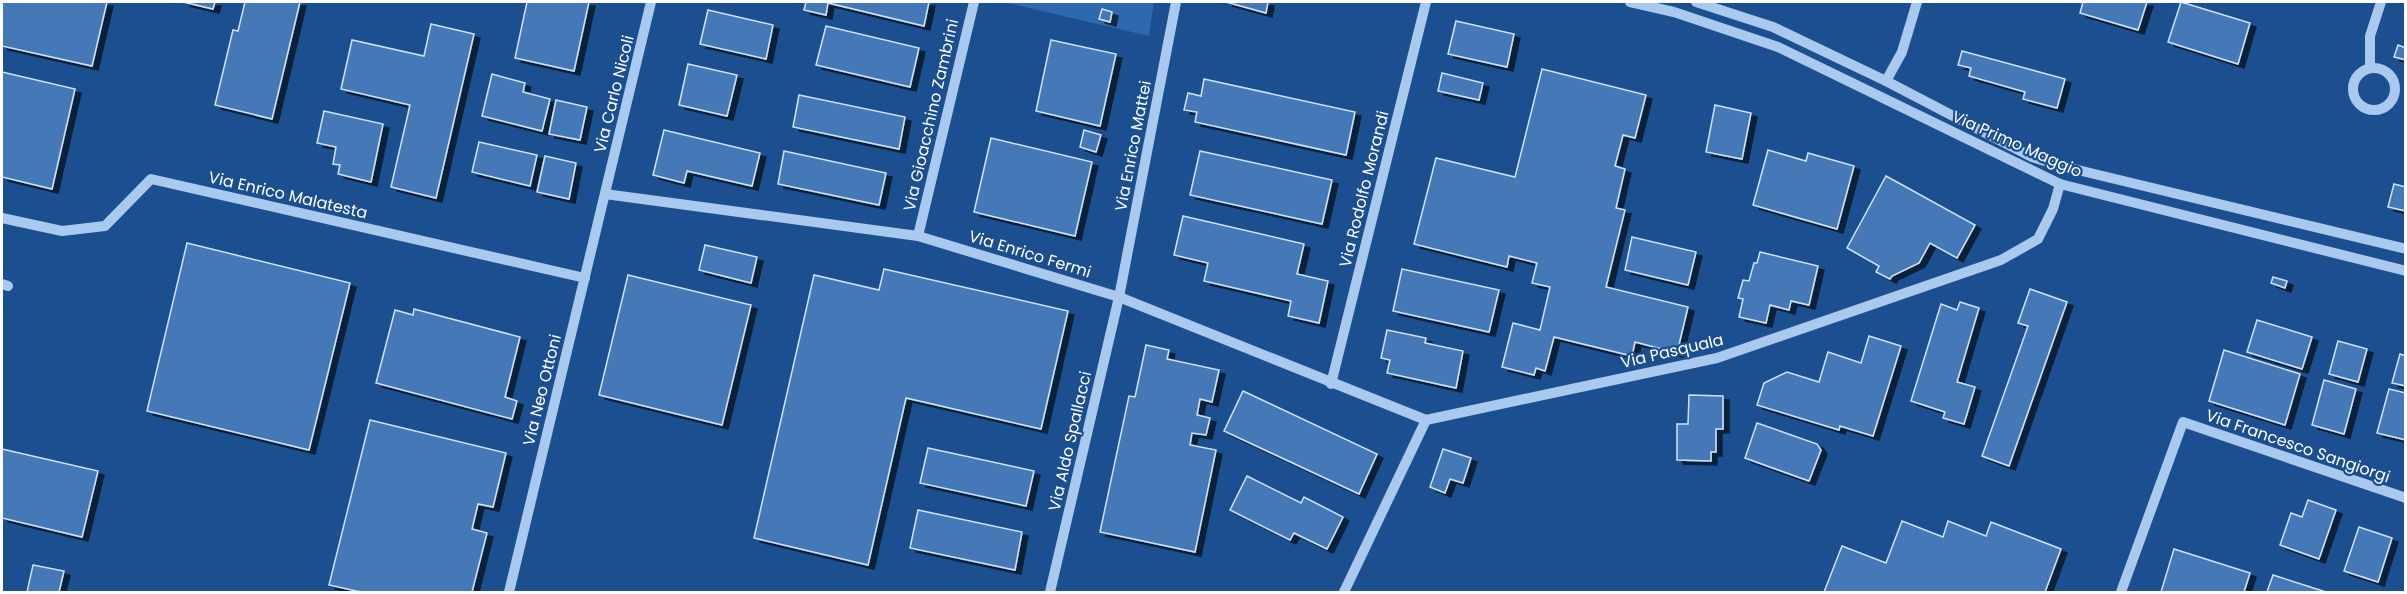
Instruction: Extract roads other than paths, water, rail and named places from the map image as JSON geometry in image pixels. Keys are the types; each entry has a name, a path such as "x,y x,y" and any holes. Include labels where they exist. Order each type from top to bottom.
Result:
{"street":[{"name":"Via Carlo Nicoli","path":"605,194 651,2"},
{"name":"Via Gioacchino Zambrini","path":"918,236 974,2"},
{"name":"Via Enrico Mattei","path":"1119,297 1176,2"},
{"name":"Via Rodolfo Morandi","path":"1330,384 1426,2"},
{"name":"Via Primo Maggio","path":"1630,2 1674,12 1778,47 2060,184 2406,272"},
{"name":"Via Primo Maggio","path":"1696,2 1773,27 1886,81 2032,156 2057,165 2406,249"},
{"path":"1886,81 1902,52 1917,2"},
{"path":"2370,68 2370,36 2381,2"},
{"path":"2370,68 2384,70 2395,86 2395,93 2389,105 2377,110 2364,108 2353,92 2355,80 2364,70 2370,68"},
{"name":"Via Enrico Malatesta","path":"2,218 62,231 105,226 151,179 585,278"},
{"name":"Via Pasquala","path":"1426,420 1717,358 2001,260 2038,239 2053,208 2060,184"},
{"name":"Via Enrico Fermi","path":"605,194 918,236 1119,297 1330,384 1426,420"},
{"name":"Via Neo Ottoni","path":"509,592 605,194"},
{"name":"Via Aldo Spallacci","path":"1050,592 1119,297"},
{"path":"1344,592 1426,420"},
{"name":"Via Francesco Sangiorgi","path":"2121,592 2183,422 2406,498"}]}
